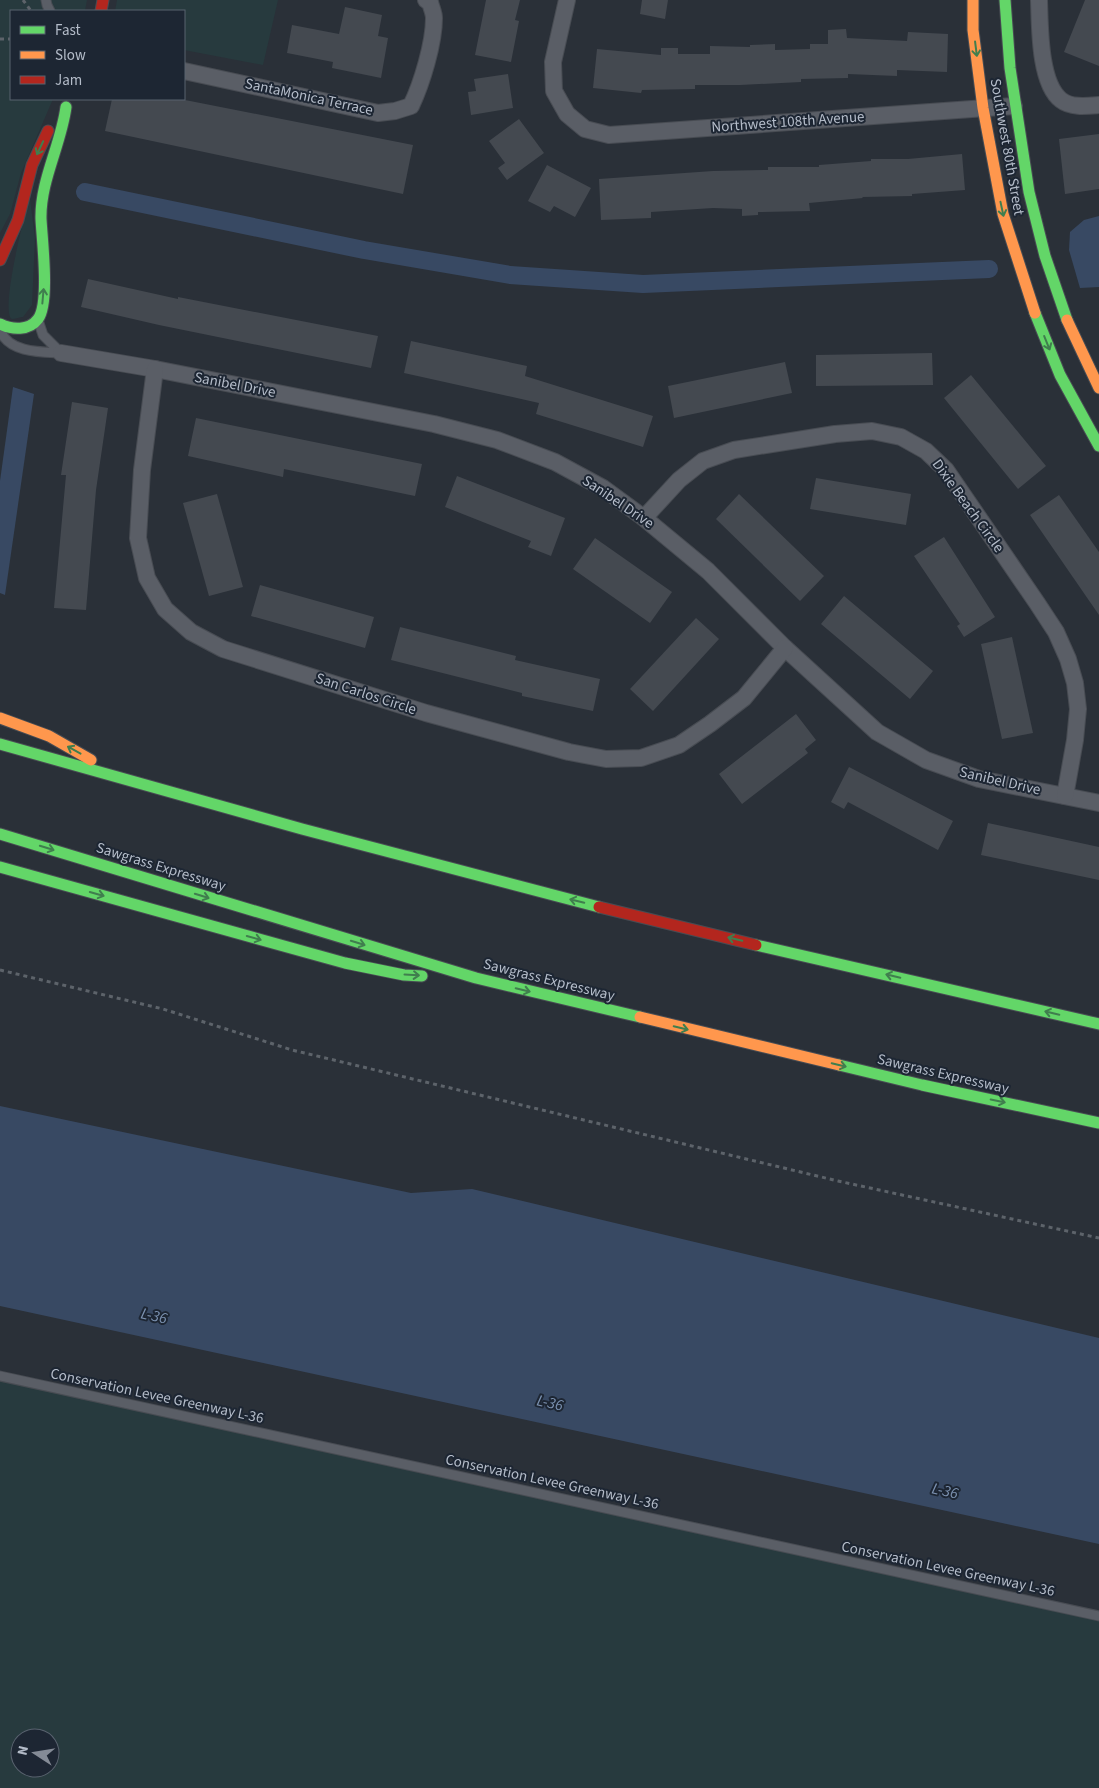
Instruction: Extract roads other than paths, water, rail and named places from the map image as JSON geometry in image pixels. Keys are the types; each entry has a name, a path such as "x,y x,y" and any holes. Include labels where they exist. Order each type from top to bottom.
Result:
{"main road":[{"name":"Southwest 80th Street","path":"973,0 973,30 983,108 1003,214 1029,297 1060,375 1099,446"},
{"name":"Southwest 80th Street","path":"1005,0 1005,27 1014,106 1032,209 1056,289 1086,364 1099,388"},
{"path":"0,260 18,220 32,164 50,128 68,103"},
{"path":"0,324 10,329 20,329 33,324 38,319 42,309 46,267 41,218 44,190 68,103"},
{"path":"0,718 49,736 132,782"},
{"path":"0,744 370,848 606,908 1099,1024"},
{"name":"Sawgrass Expressway","path":"0,834 476,978 912,1083 1099,1123"},
{"path":"0,867 345,963 404,975 476,978"}],"street":[{"name":"SantaMonica Terrace","path":"185,71 378,113 395,111 411,106 419,89 432,38 434,16 430,2 426,0"},
{"name":"Northwest 108th Avenue","path":"567,0 553,62 554,91 567,114 585,129 609,135 1014,106"},
{"path":"1039,0 1045,70 1051,88 1062,101 1082,106 1099,105"},
{"name":"Sanibel Drive","path":"61,353 155,369 434,424 496,440 555,462 603,488 644,518 708,571 785,648 878,732 926,760 978,778 1099,803"},
{"name":"San Carlos Circle","path":"155,369 142,470 138,538 147,578 165,609 191,632 223,649 426,713 569,752 606,759 641,758 679,745 744,698 785,648"},
{"name":"Dixie Beach Circle","path":"644,518 679,480 703,461 734,450 835,434 872,431 901,437 926,451 946,470 1032,595 1056,632 1068,659 1075,683 1078,709 1075,740 1065,796"}],"lane":[{"path":"38,319 43,335 61,353"},
{"name":"Sanibel Drive","path":"0,329 4,337 14,345 35,352 61,353"},
{"name":"Conservation Levee Greenway L-36","path":"0,1376 1099,1616"}],"water":[{"path":"1099,216 1099,287 1080,288 1069,250 1070,232 1084,220"},
{"path":"13,387 34,394 5,595 0,593 0,481"},
{"name":"L-36","path":"0,1106 411,1193 472,1189 1099,1338 1099,1544 0,1306"}],"waterway":[{"path":"85,192 364,250 510,275 643,284 989,269"}]}
